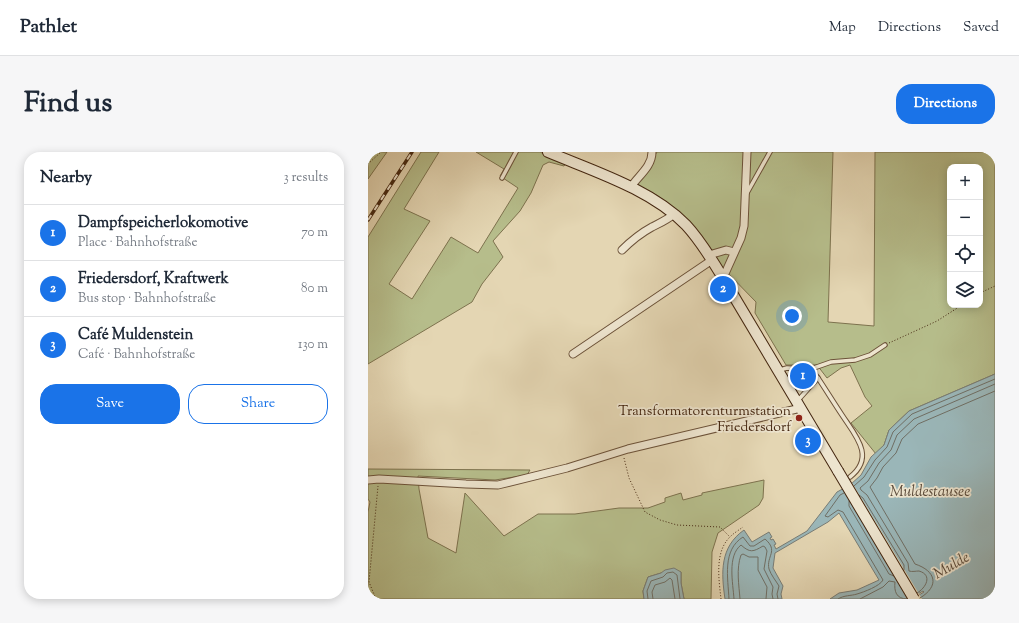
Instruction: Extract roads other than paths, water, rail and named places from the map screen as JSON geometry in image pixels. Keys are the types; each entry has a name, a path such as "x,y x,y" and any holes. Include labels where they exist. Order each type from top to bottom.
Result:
{"main road":[{"path":"548,152 631,188 652,199 674,214 692,233 710,257 779,370 914,599"}],"street":[{"path":"631,188 650,162 652,152"},
{"path":"723,278 741,238 744,226 747,152"},
{"path":"622,250 644,232 674,214"},
{"path":"573,354 710,257 726,250 734,252"},
{"path":"368,480 379,479 498,485 567,468 623,451 799,404"}],"lane":[{"path":"502,178 516,152"},
{"path":"745,197 770,152"},
{"path":"779,370 787,368 811,368 830,362 855,360 870,355 885,345"},
{"path":"811,368 855,433 861,446 861,460 859,467 850,478"},
{"path":"799,404 800,398 818,378"}],"water":[{"name":"Muldestausee","path":"995,374 995,599 912,599 924,592 923,591 909,599 830,599 839,593 857,590 879,580 839,513 828,522 775,553 773,568 783,586 781,594 782,599 725,599 723,570 726,552 730,544 744,530 752,542 769,532 772,537 770,538 771,540 773,539 776,544 774,545 776,549 807,531 837,492 850,485 861,475 871,457 884,445 889,430 909,411"},
{"path":"674,568 681,572 681,583 684,599 644,599 643,591 648,577"}],"railway":[{"path":"368,220 412,152"}],"place":[{"name":"Friedersdorf, Kraftwerk","path":"723,289"},
{"name":"Dampfspeicherlokomotive","path":"803,376"},
{"name":"Transformatorenturmstation Friedersdorf","path":"799,418"},
{"name":"Café Muldenstein","path":"808,441"}],"water label":[{"name":"Mulde","path":"951,565"}]}
